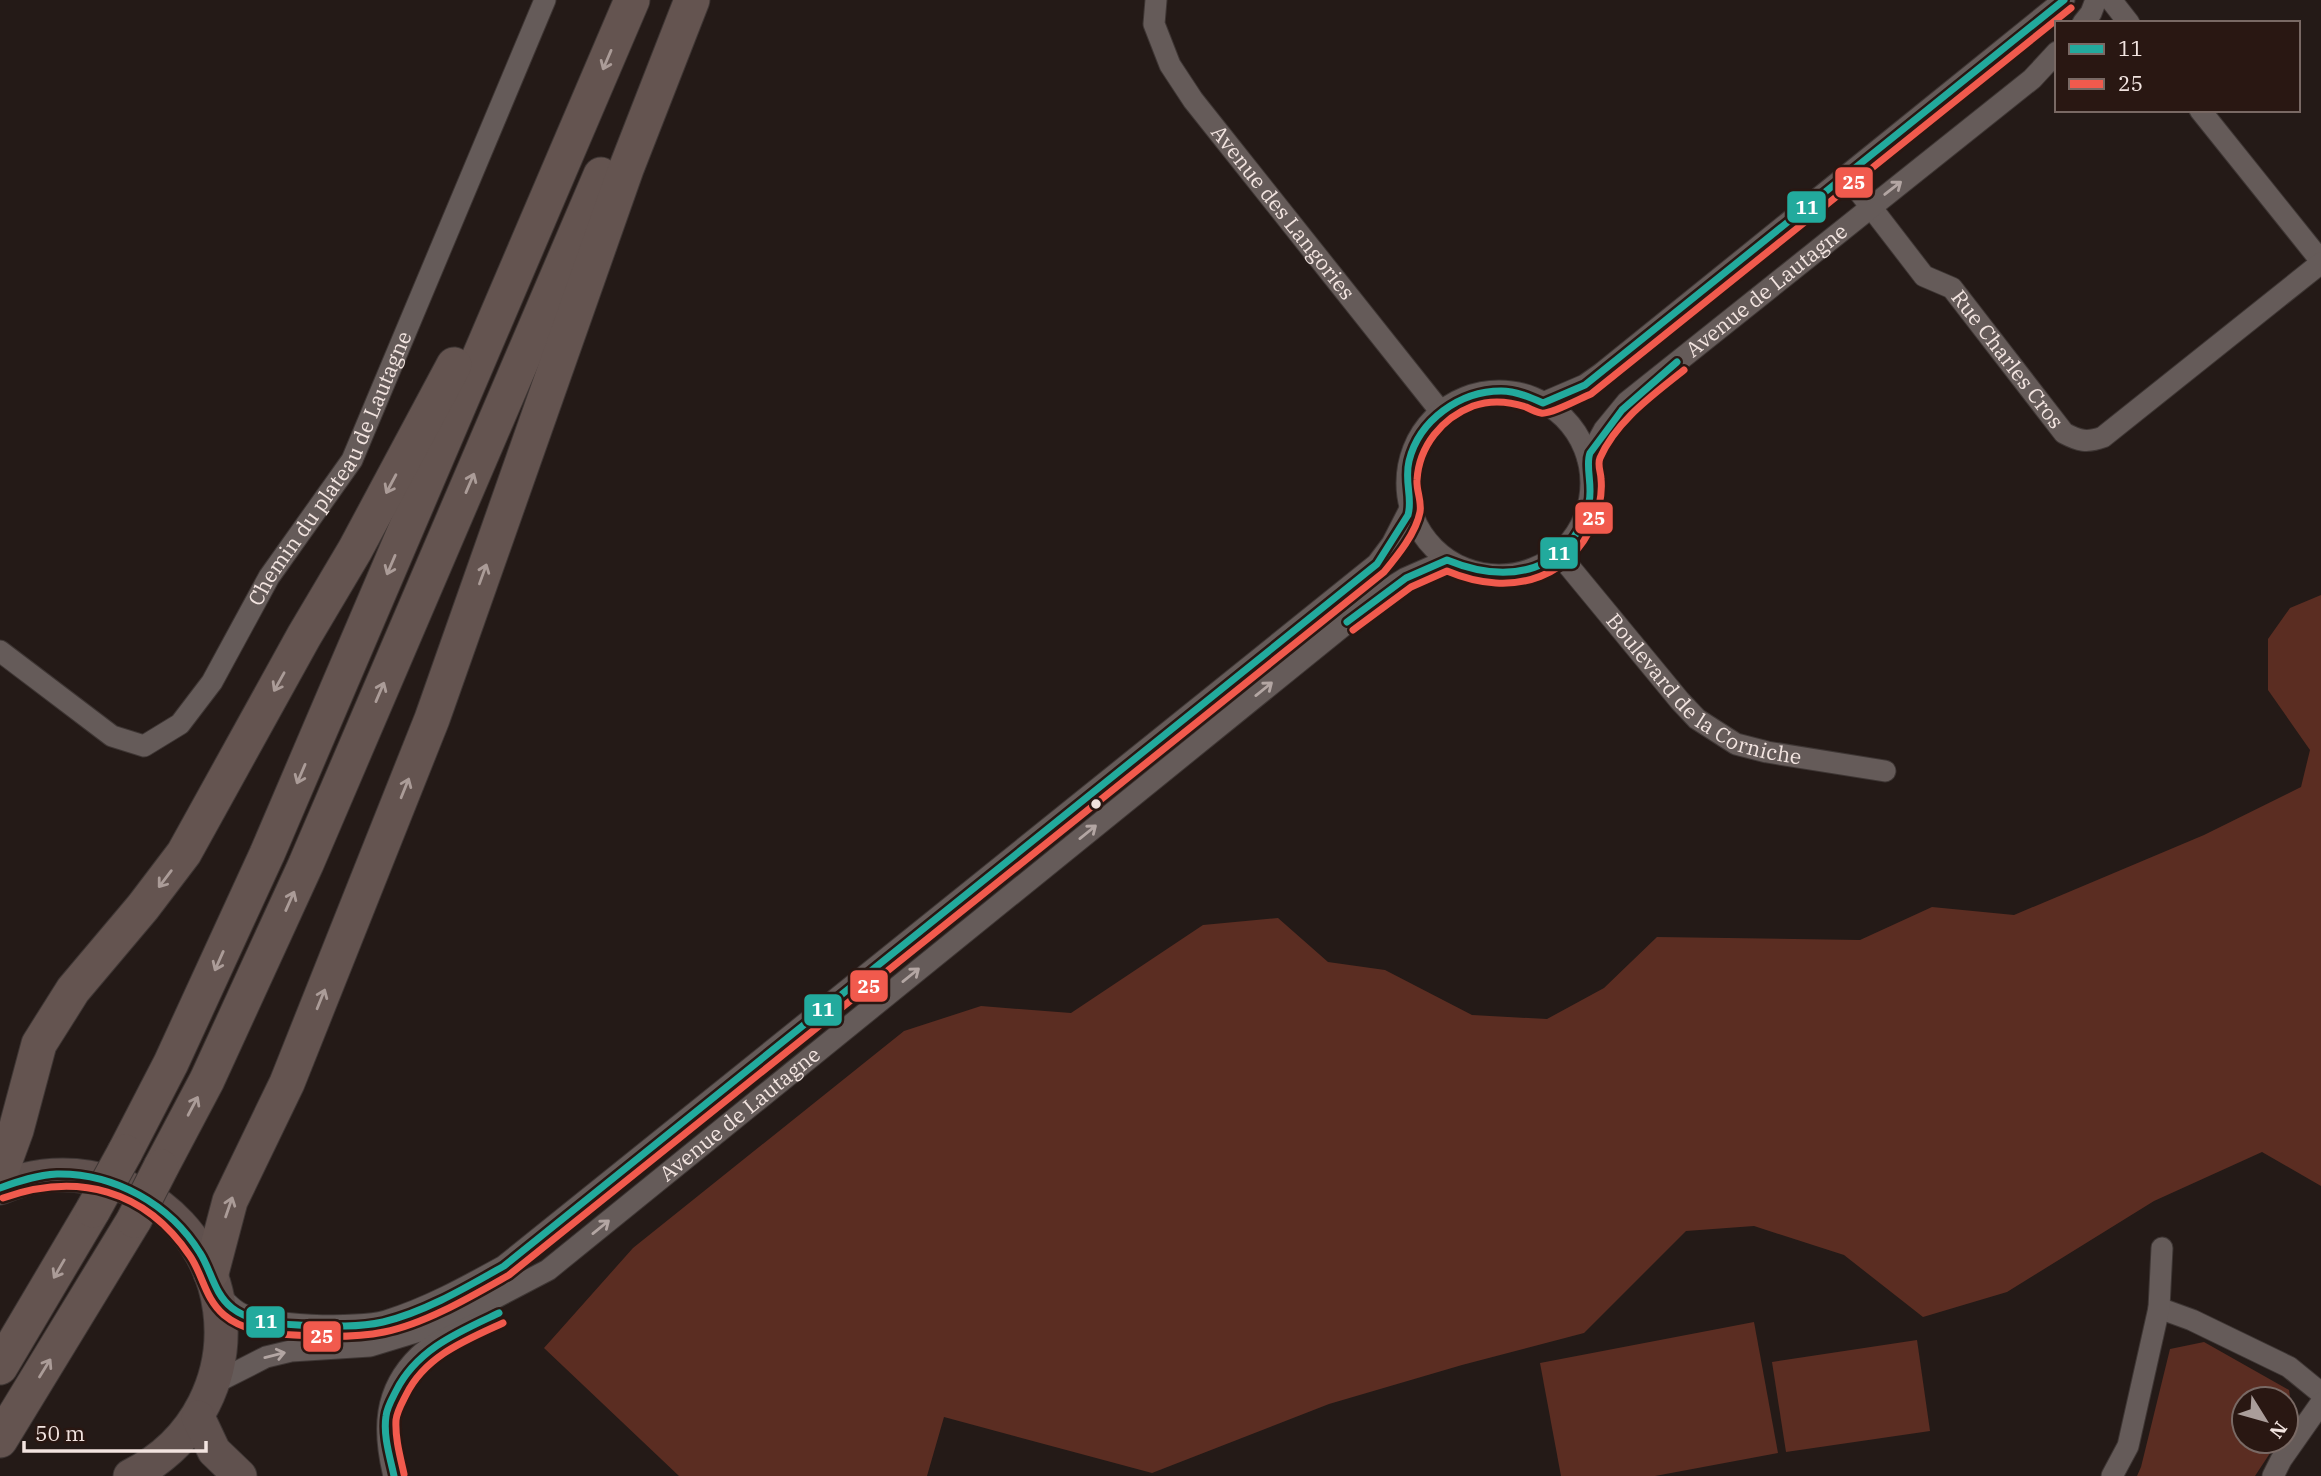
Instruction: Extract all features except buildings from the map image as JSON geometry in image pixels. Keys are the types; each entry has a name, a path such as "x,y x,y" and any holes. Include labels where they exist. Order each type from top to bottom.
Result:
{"highway":[{"path":"0,1367 93,1210 177,1051 267,854 632,0"},
{"path":"5,1433 134,1220 206,1080 306,864 675,0"},
{"path":"214,1283 230,1201 287,1083 432,719 626,169 692,0"},
{"path":"2,1183 17,1164 27,1133 46,1045 58,1013 91,967 143,907 184,853 304,636 355,550 581,120"}],"main road":[{"path":"2,1183 50,1175 76,1175 102,1179 127,1188 162,1208 177,1222 196,1246 214,1283 222,1318 222,1342 214,1384 198,1417 174,1446 152,1464 130,1476"},
{"path":"198,1417 214,1451 240,1476"}],"street":[{"name":"Chemin du plateau de Lautagne","path":"0,651 112,736 144,746 180,724 212,682 269,577 352,460 545,0"},
{"name":"Avenue des Langories","path":"1156,0 1154,24 1170,65 1193,100 1441,412"},
{"name":"Avenue de Lautagne","path":"1544,402 1585,385 1602,373 2064,0"},
{"path":"2085,21 2096,0"},
{"path":"2110,0 2127,21"},
{"name":"Avenue de Lautagne","path":"1588,459 1604,430 1627,402 2032,79 2055,54"},
{"path":"2202,112 2321,262"},
{"name":"Rue Charles Cros","path":"1847,176 1924,276 1952,288 2064,433 2088,443 2103,437 2321,262"},
{"path":"1502,391 1523,394 1544,402 1571,427 1588,459 1591,480 1589,500 1583,520 1572,538 1558,554 1542,565 1523,572 1504,575 1474,572 1447,560 1424,537 1410,509 1406,482 1411,455 1423,431 1441,412 1460,400 1480,393 1502,391"},
{"name":"Avenue de Lautagne","path":"214,1283 238,1313 276,1324 383,1322 445,1298 504,1266 1377,564 1392,544 1410,509"},
{"name":"Boulevard de la Corniche","path":"1558,554 1680,701 1697,719 1717,733 1736,744 1767,752 1885,771"},
{"name":"Avenue de Lautagne","path":"214,1384 266,1357 291,1351 370,1346 449,1322 548,1270 1390,588 1447,560"},
{"path":"2112,1476 2128,1446 2158,1308 2162,1248"},
{"path":"394,1476 388,1450 386,1415 399,1383 419,1356 444,1339 508,1309 534,1290 548,1270"},
{"path":"2158,1308 2192,1320 2289,1367 2321,1393"},
{"path":"2273,1476 2281,1460 2321,1403"}],"shaded area":[{"path":"2321,595 2321,1186 2262,1152 2154,1201 2007,1292 1923,1317 1844,1255 1754,1226 1686,1231 1584,1333 1329,1404 1152,1473 944,1417 927,1476 679,1476 544,1348 633,1248 904,1031 981,1006 1071,1013 1203,925 1278,918 1328,962 1385,970 1472,1015 1547,1019 1604,988 1657,937 1860,940 1932,907 2014,915 2204,835 2301,787 2310,750 2268,690 2268,639 2290,608"},
{"path":"1754,1322 1778,1453 1655,1476 1561,1476 1540,1363"},
{"path":"1917,1340 1930,1431 1786,1452 1772,1362"},
{"path":"2204,1342 2280,1385 2230,1385 2230,1455 2269,1455 2255,1476 2137,1476 2170,1349"}],"transit line":[{"name":"11","path":"0,1188 42,1176 78,1175 99,1179 139,1195 157,1206 188,1235 204,1260 217,1289 232,1308 239,1313 272,1323 341,1326 383,1322 430,1305 504,1266 1377,564 1408,515 1408,469 1414,446 1422,433 1443,411 1457,402 1486,392 1512,392 1543,403 1585,385 2064,0"},
{"name":"25","path":"3,1198 30,1190 83,1187 131,1201 172,1233 190,1256 212,1302 224,1315 240,1325 266,1332 305,1336 384,1332 432,1316 509,1275 1384,572 1406,544 1418,520 1420,508 1417,480 1422,456 1434,435 1451,418 1473,406 1492,402 1513,403 1545,413 1591,394 2071,8"},
{"name":"11","path":"1347,622 1406,578 1447,560 1492,572 1514,572 1552,559 1568,545 1580,526 1589,502 1590,453 1622,410 1677,362"},
{"name":"25","path":"1353,630 1411,587 1447,571 1496,583 1519,582 1560,566 1576,551 1589,531 1600,503 1599,461 1607,445 1625,420 1684,370"},
{"name":"11","path":"394,1476 385,1424 387,1409 405,1376 440,1343 499,1313"},
{"name":"25","path":"404,1474 396,1420 414,1381 448,1351 503,1323"}]}
